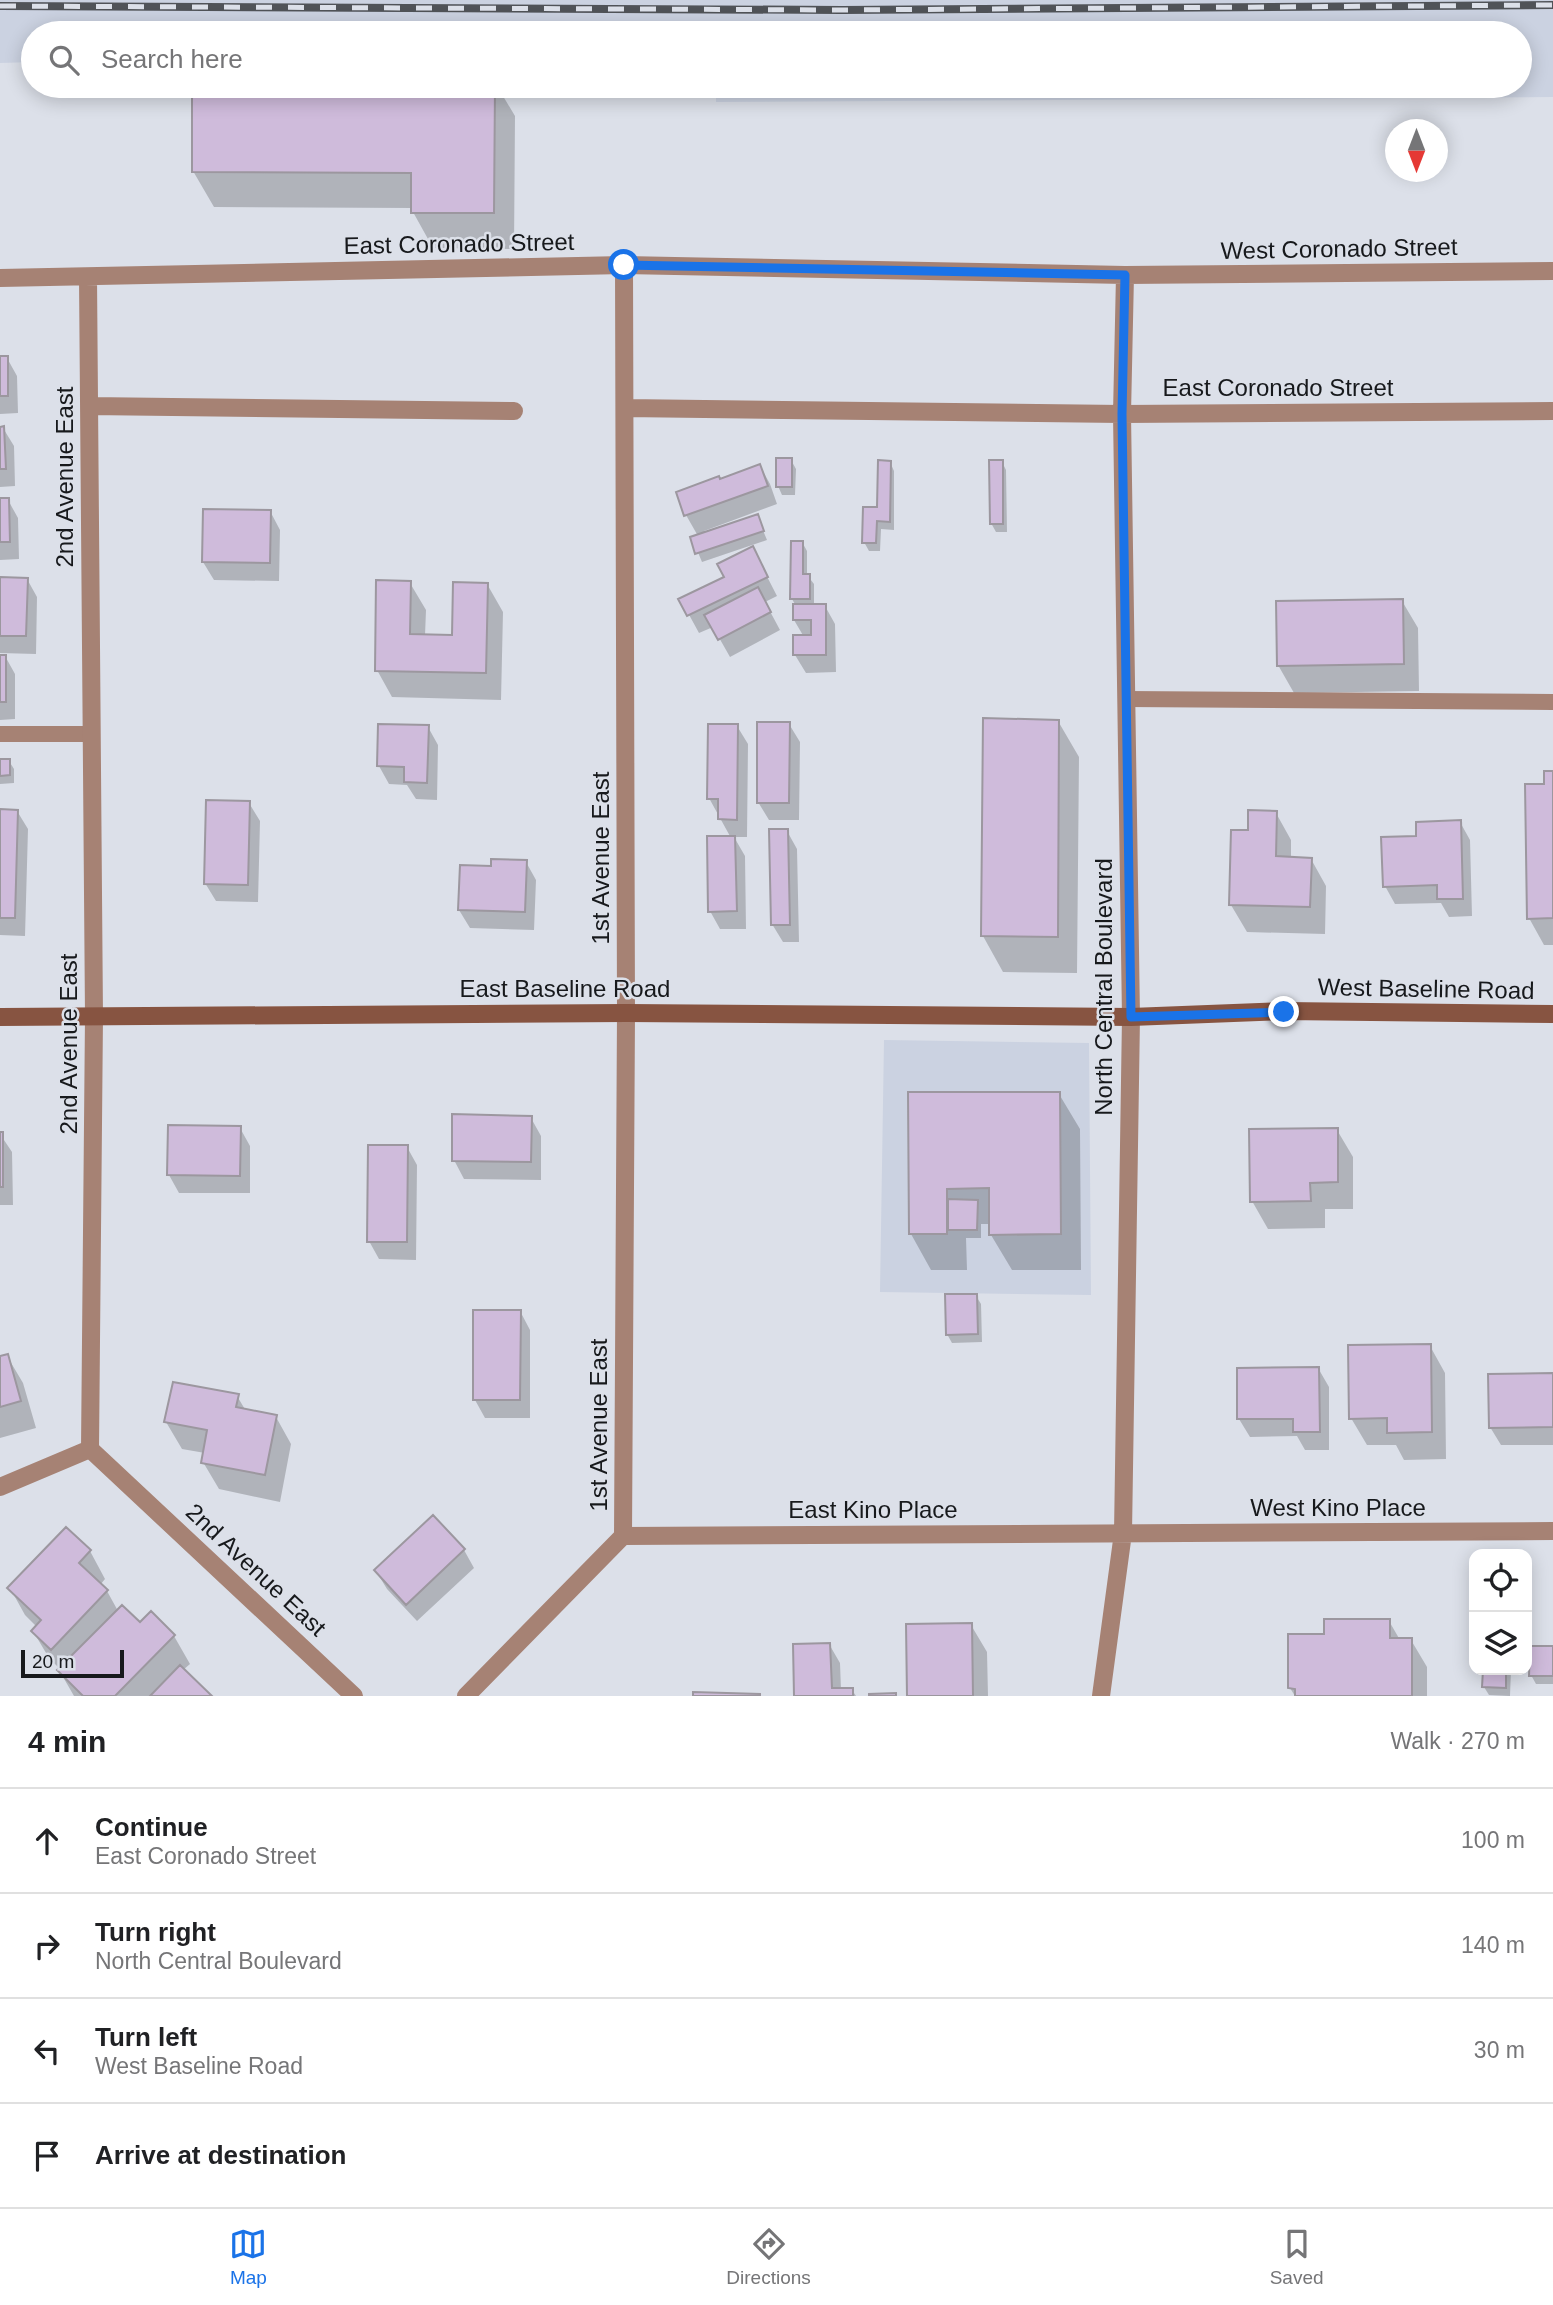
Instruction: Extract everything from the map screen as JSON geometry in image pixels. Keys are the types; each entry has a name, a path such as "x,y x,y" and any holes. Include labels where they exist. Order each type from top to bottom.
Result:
{"main road":[{"name":"West Baseline Road","path":"1131,1017 1284,1012 1553,1014"},
{"name":"East Baseline Road","path":"0,1017 626,1013 1131,1017"}],"street":[{"name":"East Coronado Street","path":"0,278 624,265 1125,275"},
{"name":"1st Avenue East","path":"623,1535 626,1013 624,265"},
{"name":"West Coronado Street","path":"1125,275 1553,271"},
{"name":"North Central Boulevard","path":"1101,1696 1123,1533 1131,1017 1122,414 1125,275"},
{"name":"2nd Avenue East","path":"88,277 94,1016 90,1449 354,1696"},
{"path":"89,406 514,411"},
{"name":"East Coronado Street","path":"625,408 1122,414 1553,411"},
{"path":"0,1487 90,1449"},
{"name":"West Kino Place","path":"1123,1533 1553,1531"},
{"name":"East Kino Place","path":"623,1535 1123,1533"},
{"path":"466,1696 623,1535"}],"lane":[{"path":"1126,699 1553,702"},
{"path":"0,734 91,734"}],"shaded area":[{"path":"0,0 1553,0 1553,97 1532,97 1532,21 21,21 21,62 0,63"},
{"path":"716,98 1386,98 716,102"},
{"path":"884,1040 1089,1043 1091,1295 880,1292"}],"building":[{"path":"192,98 495,98 494,213 411,213 411,173 192,172"},
{"path":"0,356 8,356 8,396 0,396"},
{"path":"4,426 6,469 0,469 0,427"},
{"path":"776,458 792,458 792,487 776,487"},
{"path":"878,460 891,461 890,522 877,521 876,543 862,543 863,507 877,507"},
{"path":"989,460 1003,460 1003,524 990,524"},
{"path":"760,464 768,486 684,516 676,492"},
{"path":"0,498 9,498 10,542 0,542"},
{"path":"203,509 271,510 270,563 202,562"},
{"path":"758,514 764,531 695,554 690,537"},
{"path":"791,541 803,541 803,574 810,574 810,599 790,599"},
{"path":"753,546 768,577 687,616 678,599 724,577 717,564"},
{"path":"0,577 28,578 26,636 0,636"},
{"path":"376,580 411,581 410,634 452,635 453,582 488,583 486,673 375,671"},
{"path":"758,587 771,612 718,640 704,615"},
{"path":"1403,599 1404,664 1277,666 1276,601"},
{"path":"793,604 826,604 826,655 793,655 793,635 811,635 811,620 793,620"},
{"path":"0,655 6,655 6,702 0,702"},
{"path":"983,718 1059,720 1058,937 981,936"},
{"path":"757,722 790,722 789,803 757,803"},
{"path":"378,724 429,725 427,783 404,782 404,767 377,766"},
{"path":"708,724 738,724 737,820 718,819 718,799 707,799"},
{"path":"0,759 10,759 10,775 0,776"},
{"path":"1544,771 1553,771 1553,918 1527,919 1525,784 1544,784"},
{"path":"206,800 250,801 248,885 204,884"},
{"path":"0,809 18,810 15,918 0,918"},
{"path":"1248,810 1277,811 1276,856 1312,858 1310,907 1229,905 1231,830 1248,830"},
{"path":"1461,820 1463,899 1437,899 1437,885 1383,887 1381,837 1416,836 1416,822"},
{"path":"769,829 788,829 790,925 771,925"},
{"path":"707,836 735,836 737,911 708,912"},
{"path":"491,859 527,860 525,912 458,910 460,865 491,866"},
{"path":"908,1092 1060,1092 1061,1234 989,1235 989,1188 947,1189 947,1234 909,1234"},
{"path":"452,1114 532,1116 531,1162 452,1161"},
{"path":"168,1125 241,1126 240,1176 167,1175"},
{"path":"1338,1128 1338,1182 1310,1183 1311,1201 1250,1202 1249,1129"},
{"path":"0,1132 3,1132 3,1187 0,1187"},
{"path":"368,1145 408,1145 407,1242 367,1242"},
{"path":"948,1199 978,1200 977,1230 948,1230"},
{"path":"945,1294 977,1294 978,1334 946,1335"},
{"path":"473,1310 521,1310 520,1400 473,1400"},
{"path":"1431,1344 1432,1432 1387,1433 1387,1418 1349,1419 1348,1345"},
{"path":"8,1354 21,1401 0,1407 0,1356"},
{"path":"1319,1367 1320,1432 1293,1432 1293,1419 1237,1419 1237,1368"},
{"path":"1553,1373 1553,1427 1489,1428 1488,1374"},
{"path":"173,1382 239,1394 236,1407 277,1415 265,1475 201,1463 207,1430 164,1422"},
{"path":"433,1515 465,1549 406,1605 374,1570"},
{"path":"66,1527 91,1550 79,1563 108,1590 51,1650 31,1631 41,1620 7,1588"},
{"path":"122,1605 140,1622 151,1611 175,1635 115,1696 83,1696 57,1670"},
{"path":"1324,1619 1390,1619 1390,1638 1412,1638 1412,1696 1295,1696 1295,1689 1288,1688 1288,1634 1324,1634"},
{"path":"972,1623 973,1696 907,1696 906,1624"},
{"path":"830,1643 832,1688 853,1688 853,1696 794,1696 793,1644"},
{"path":"1532,1646 1553,1646 1553,1676 1529,1676 1532,1675"},
{"path":"180,1665 212,1696 150,1696"},
{"path":"1483,1675 1506,1675 1506,1688 1482,1687"},
{"path":"693,1692 760,1694 760,1696 693,1696"},
{"path":"896,1693 896,1696 869,1696 869,1694"}],"railway":[{"path":"0,6 842,10 1553,5"}],"route":[{"path":"624,265 1125,275 1122,414 1131,1017 1284,1012"}]}
